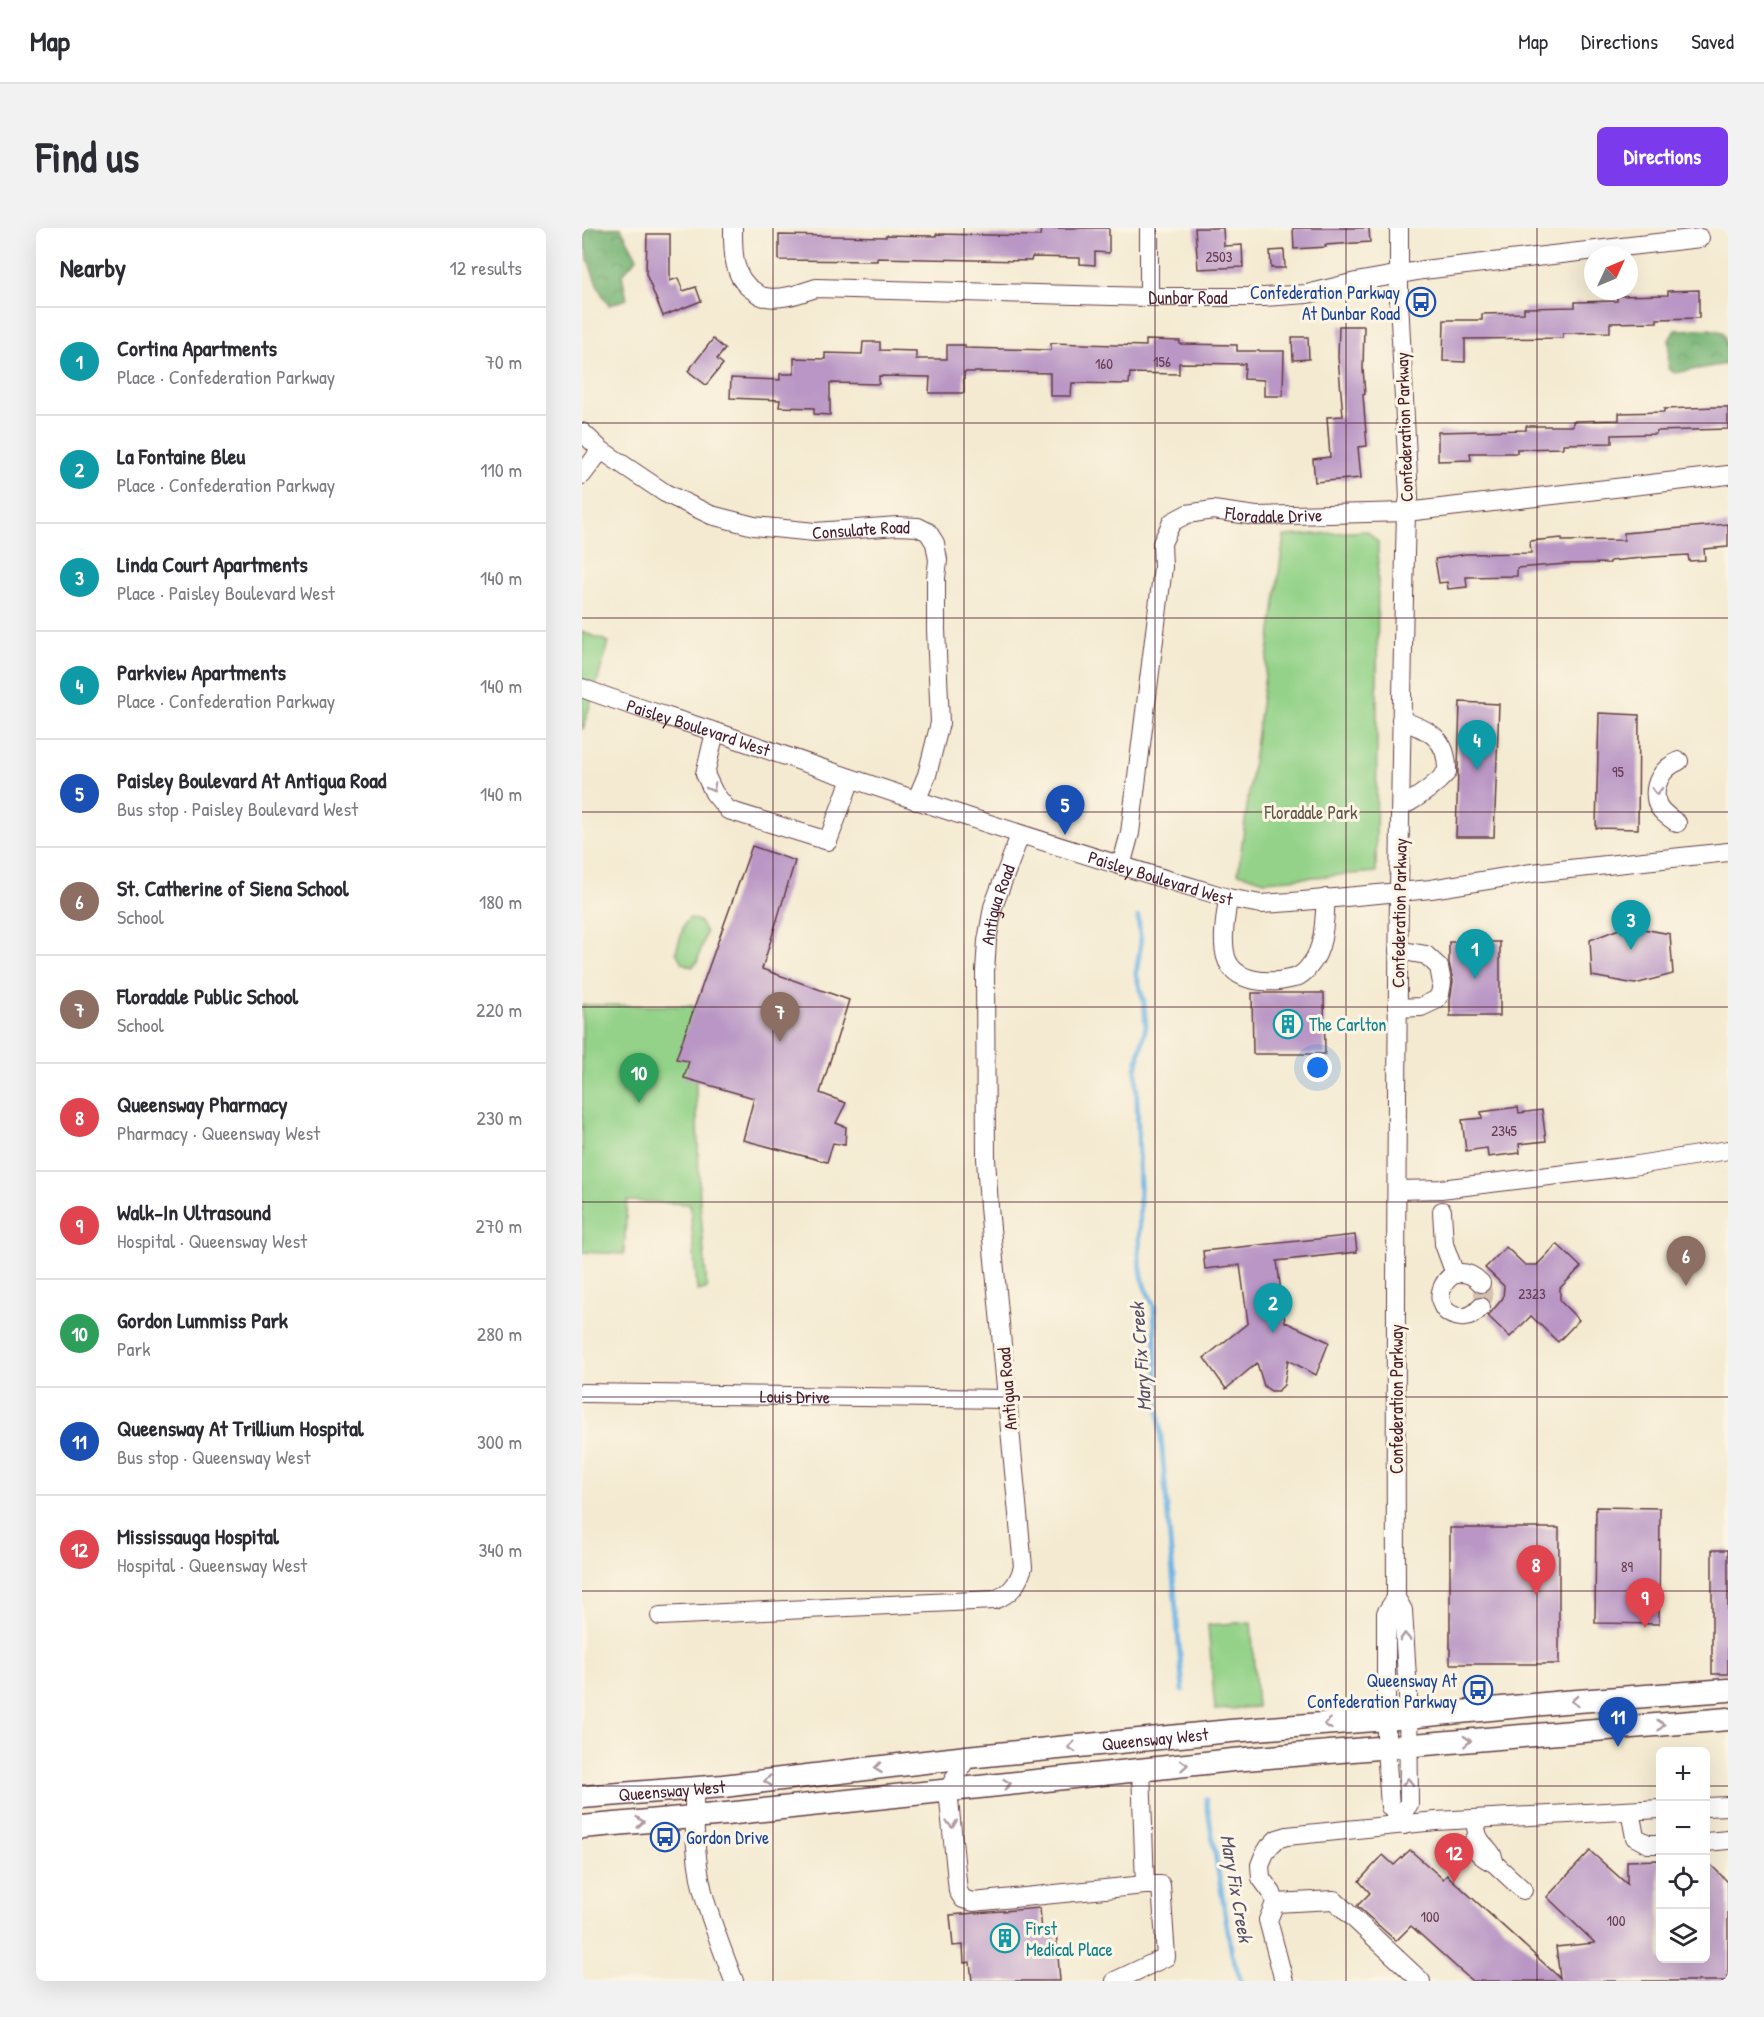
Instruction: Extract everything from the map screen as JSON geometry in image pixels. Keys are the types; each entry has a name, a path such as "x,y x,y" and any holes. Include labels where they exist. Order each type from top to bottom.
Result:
{"main road":[{"name":"Queensway West","path":"582,1797 694,1788 967,1757 1230,1731 1728,1690"},
{"name":"Queensway West","path":"582,1827 1142,1769 1728,1719"}],"street":[{"name":"Dunbar Road","path":"733,228 733,251 738,273 749,288 764,297 778,298 816,288 1149,297 1264,297 1307,294 1356,282 1423,270 1700,238"},
{"path":"1149,228 1149,297"},
{"name":"Confederation Parkway","path":"1399,228 1399,310 1409,498 1406,512 1401,720 1397,1008 1396,1598 1403,1610 1397,1746 1409,1804 1402,1820"},
{"name":"Consulate Road","path":"582,432 601,450 665,493 711,514 754,525 815,532 898,526 918,527 928,532 935,543 938,560 936,630 940,723 927,775 916,801"},
{"path":"582,475 601,450"},
{"name":"Floradale Drive","path":"1121,866 1132,821 1163,567 1162,543 1172,522 1187,514 1213,510 1256,516 1406,512 1728,475"},
{"name":"Paisley Boulevard West","path":"582,688 621,703 1020,835 1228,898 1261,904 1431,889 1532,873 1728,852"},
{"path":"1401,720 1420,727 1437,738 1448,755 1447,772 1418,798 1401,807"},
{"path":"714,732 705,774 714,794 728,810 828,841 851,779"},
{"path":"1677,823 1666,816 1657,805 1656,795 1658,780 1664,770 1679,761"},
{"name":"Antigua Road","path":"660,1616 994,1600 1007,1596 1019,1581 1023,1567 986,1158 985,971 993,907 1020,835"},
{"path":"1228,898 1224,943 1226,957 1232,969 1242,976 1260,981 1295,978 1313,962 1322,938 1326,898"},
{"path":"1397,1008 1421,1007 1436,1000 1442,983 1439,967 1426,955 1398,950"},
{"path":"1397,1190 1441,1189 1632,1166 1728,1150"},
{"path":"1442,1211 1444,1244 1455,1274"},
{"path":"1480,1282 1469,1274 1455,1274 1443,1283 1440,1297 1446,1310 1458,1317 1473,1314 1481,1307"},
{"name":"Louis Drive","path":"582,1393 1008,1399"},
{"path":"967,1757 948,1790 958,1891 963,1899 973,1902 1161,1885 1166,1957 1115,1981"},
{"path":"1142,1769 1145,1885"},
{"path":"694,1788 698,1864 706,1901 734,1981"},
{"path":"1710,1807 1728,1806"},
{"path":"1284,1981 1268,1920 1275,1903 1272,1893 1261,1878 1260,1865 1264,1855 1277,1839 1402,1820 1476,1828 1630,1810 1656,1809"},
{"path":"1630,1810 1635,1837 1648,1844 1656,1844"},
{"path":"1476,1828 1474,1846 1523,1890"},
{"path":"1710,1842 1728,1840"},
{"path":"1275,1903 1334,1900 1421,1981"}],"green space":[{"path":"584,228 621,228 637,258 622,275 627,299 609,305 604,298 588,257"},
{"path":"1709,329 1723,332 1727,348 1726,364 1675,373 1668,369 1669,340 1675,330"},
{"name":"Floradale Park","path":"1367,531 1378,542 1376,872 1265,881 1238,873 1284,536"},
{"path":"582,632 609,642 583,729 582,729"},
{"path":"689,918 699,921 706,932 697,962 692,967 682,963 676,952 684,925"},
{"path":"582,1005 693,1006 700,1202 707,1289 697,1291 690,1204 627,1201 624,1254 582,1252"},
{"path":"1251,1622 1257,1707 1215,1710 1208,1625"}],"building":[{"path":"1041,228 1109,228 1109,253 1095,252 1095,265 1080,264 1080,258 1032,257 1031,261 877,258 877,261 779,260 779,235 1040,236"},
{"path":"1195,228 1223,228 1224,246 1242,245 1243,267 1198,269"},
{"path":"1293,228 1369,228 1370,242 1294,249"},
{"path":"647,234 670,234 670,281 678,278 683,291 696,287 701,301 663,316 646,274"},
{"path":"1284,250 1285,268 1271,268 1270,251"},
{"path":"1699,290 1699,318 1610,323 1610,332 1563,333 1563,338 1465,339 1465,362 1443,361 1444,320 1482,320 1482,314 1524,313 1524,308 1575,307 1575,302 1638,300 1638,296 1668,295 1668,291"},
{"path":"1339,326 1364,326 1365,394 1363,395 1367,446 1358,447 1361,478 1315,482 1313,459 1330,457 1327,417 1343,416 1338,357"},
{"path":"1292,337 1308,337 1309,359 1293,360"},
{"path":"713,339 725,349 717,359 723,364 706,385 688,371"},
{"path":"1146,340 1180,341 1180,344 1237,345 1237,351 1284,351 1283,396 1264,396 1264,380 1244,379 1245,364 1179,363 1179,374 1130,373 1129,384 1072,383 1071,396 1050,396 1050,373 964,372 964,393 929,393 930,377 879,376 879,384 830,383 830,415 814,414 814,408 779,407 780,400 730,398 731,378 780,380 780,374 794,374 794,358 825,359 825,353 862,354 863,342 880,342 880,350 916,351 916,359 947,359 947,345 965,345 965,348 1051,350 1051,343 1146,346"},
{"path":"1728,407 1728,429 1612,435 1612,443 1563,444 1563,448 1517,449 1517,453 1470,453 1471,460 1438,461 1438,432 1526,430 1526,426 1573,426 1573,421 1619,420 1619,413"},
{"path":"1728,524 1728,547 1704,549 1705,560 1689,561 1688,555 1610,561 1610,563 1517,568 1517,576 1466,577 1467,587 1448,589 1447,582 1439,583 1435,559 1466,554 1531,553 1530,541 1562,538 1562,541 1624,540 1624,533"},
{"path":"1460,702 1499,704 1494,837 1456,837"},
{"path":"1599,713 1639,715 1638,829 1596,828"},
{"path":"752,846 795,861 762,969 849,1000 820,1093 846,1103 836,1123 846,1127 845,1145 833,1143 827,1162 743,1140 754,1098 684,1078 689,1061 676,1059"},
{"path":"1627,926 1670,934 1673,974 1635,984 1592,976 1590,940"},
{"path":"1449,942 1500,942 1500,1016 1450,1016 1453,981 1449,963"},
{"name":"The Carlton","path":"1252,993 1324,993 1325,1054 1253,1054"},
{"path":"1518,1107 1519,1113 1542,1110 1546,1141 1519,1144 1520,1153 1488,1157 1487,1148 1466,1151 1462,1120 1482,1118 1481,1112"},
{"path":"1355,1235 1357,1252 1277,1261 1285,1322 1329,1342 1316,1375 1288,1360 1284,1385 1278,1391 1271,1391 1264,1386 1257,1363 1226,1389 1204,1358 1248,1323 1240,1265 1205,1269 1203,1251"},
{"path":"1557,1244 1581,1267 1560,1288 1560,1301 1579,1320 1558,1342 1531,1316 1510,1337 1488,1316 1503,1298 1504,1286 1485,1268 1506,1247 1525,1265 1537,1265"},
{"path":"1596,1507 1660,1508 1659,1624 1595,1623"},
{"path":"1450,1528 1559,1528 1559,1664 1450,1664"},
{"path":"1712,1550 1728,1550 1728,1674 1712,1674"},
{"path":"1410,1850 1443,1879 1447,1875 1560,1978 1556,1947 1595,1943 1547,1897 1590,1851 1627,1884 1627,1861 1656,1860 1656,1963 1710,1963 1710,1864 1728,1882 1728,1981 1472,1981 1411,1926 1396,1941 1357,1906 1370,1893 1359,1881 1383,1855 1394,1865"},
{"name":"First Medical Place","path":"1040,1908 1042,1932 1056,1931 1060,1981 972,1981 970,1962 964,1963 963,1945 953,1946 950,1915"}],"waterway":[{"name":"Mary Fix Creek","path":"1138,917 1141,943 1136,974 1144,1002 1146,1026 1136,1069 1140,1187 1139,1260 1144,1285 1154,1306 1158,1403 1183,1690"},
{"name":"Mary Fix Creek","path":"1206,1799 1232,1954 1241,1981"}],"tunnel":[{"path":"1481,1283 1484,1297 1481,1307"}],"place":[{"name":"Confederation Parkway At Dunbar Road","path":"1421,302"},
{"name":"Parkview Apartments","path":"1477,770"},
{"name":"Paisley Boulevard At Antigua Road","path":"1065,835"},
{"name":"Linda Court Apartments","path":"1631,950"},
{"name":"Cortina Apartments","path":"1475,979"},
{"name":"The Carlton","path":"1288,1024"},
{"name":"Floradale Public School","path":"780,1042"},
{"name":"Gordon Lummiss Park","path":"639,1103"},
{"name":"St. Catherine of Siena School","path":"1686,1286"},
{"name":"La Fontaine Bleu","path":"1273,1333"},
{"name":"Queensway Pharmacy","path":"1536,1595"},
{"name":"Walk-In Ultrasound","path":"1645,1628"},
{"name":"Queensway At Confederation Parkway","path":"1478,1690"},
{"name":"Queensway At Trillium Hospital","path":"1618,1747"},
{"name":"Gordon Drive","path":"665,1837"},
{"name":"Mississauga Hospital","path":"1454,1883"},
{"name":"First Medical Place","path":"1005,1938"}]}
